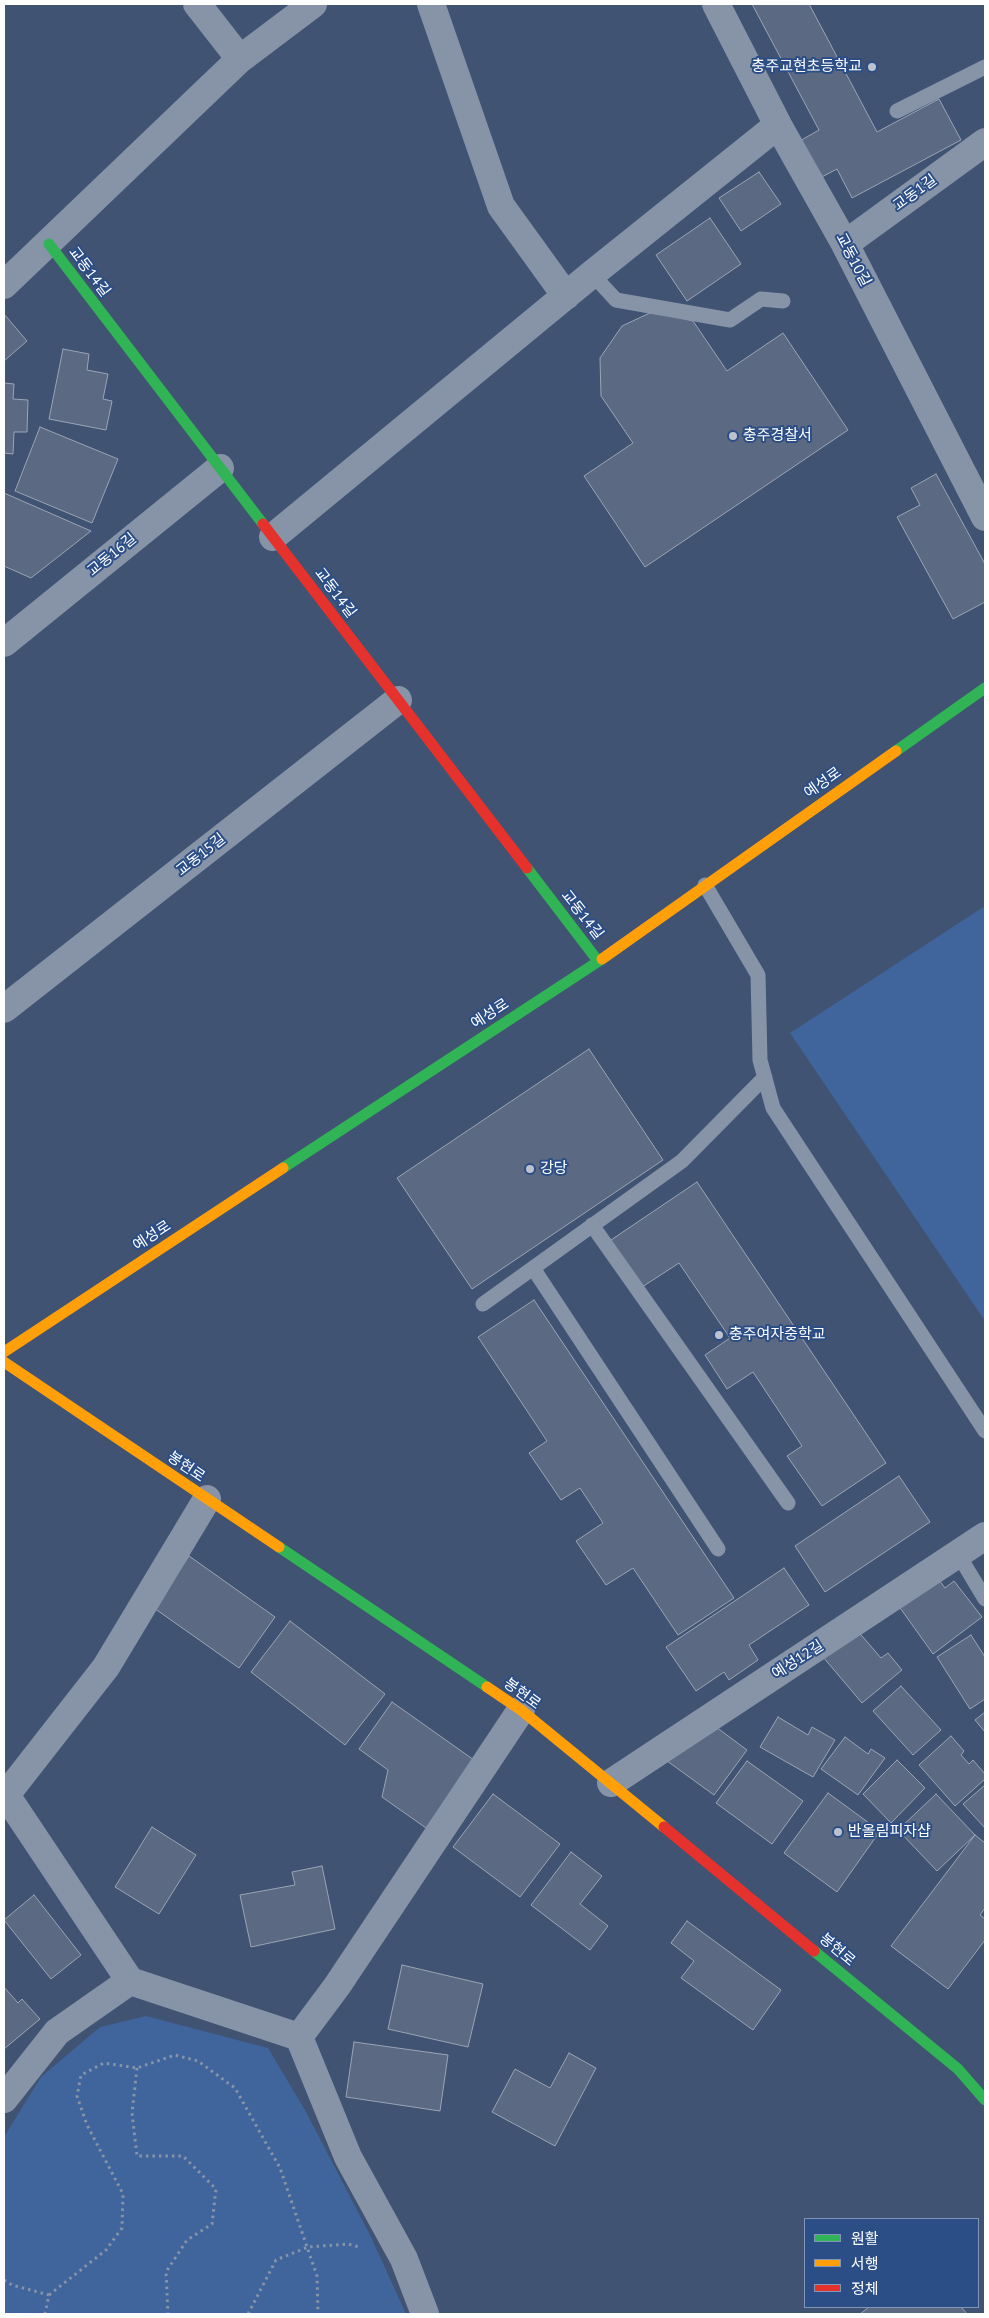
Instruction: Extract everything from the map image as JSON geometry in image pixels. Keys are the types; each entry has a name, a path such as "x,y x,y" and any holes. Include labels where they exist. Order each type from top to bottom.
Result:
{"street":[{"path":"197,4 240,60"},
{"path":"4,285 240,60 312,4"},
{"path":"431,4 501,206 566,296"},
{"name":"교동10길","path":"716,4 778,125 845,244 985,518"},
{"path":"273,537 592,274 778,125"},
{"name":"교동1길","path":"845,244 985,142"},
{"name":"교동14길","path":"49,244 598,961"},
{"name":"교동16길","path":"4,642 220,468"},
{"name":"예성로","path":"4,1352 598,961 985,688"},
{"name":"교동15길","path":"4,1009 398,700"},
{"name":"봉현로","path":"4,1362 521,1710 958,2069 985,2100"},
{"path":"207,1499 106,1667 5,1794 130,1981 299,2037 348,2157 404,2259 425,2314"},
{"name":"예성12길","path":"611,1783 985,1536"},
{"path":"299,2037 337,1986 521,1710"},
{"path":"4,2099 58,2032 130,1981"}],"lane":[{"path":"897,112 985,67"},
{"path":"592,274 616,300 730,320 761,298 783,301"},
{"path":"705,885 758,975 760,1060 772,1108 985,1431"},
{"path":"483,1304 682,1161 764,1077"},
{"path":"592,1225 788,1503"},
{"path":"533,1268 718,1548"},
{"path":"958,1554 985,1599"}],"path":[{"path":"46,2314 49,2295 106,2250 122,2228 123,2194 87,2125 77,2096 81,2075 104,2063 137,2068 175,2055 198,2061 235,2088 280,2168 317,2276 318,2314"},
{"path":"137,2068 132,2113 136,2156 183,2156 216,2189 212,2224 187,2240 166,2272 168,2314"},
{"path":"248,2314 276,2260 308,2248 348,2244 404,2259"},
{"path":"4,2280 12,2285 49,2295"}],"shaded area":[{"path":"985,906 985,1321 790,1033"},
{"path":"146,2016 268,2048 305,2110 371,2237 406,2314 4,2314 4,2137 41,2077 100,2027"}],"building":[{"path":"752,4 809,4 877,132 939,99 961,140 852,198 837,169 818,179 798,142 819,130"},
{"path":"759,172 781,204 741,231 719,198"},
{"path":"710,218 741,264 687,301 656,255"},
{"name":"충주경찰서","path":"654,311 693,321 727,371 783,333 848,430 645,567 584,476 633,443 601,396 600,358 622,326"},
{"path":"4,314 27,341 4,361"},
{"path":"63,349 89,354 87,370 108,374 103,399 112,401 106,430 49,419"},
{"path":"4,383 14,384 13,399 28,400 27,432 14,432 13,454 4,453"},
{"path":"40,427 118,459 92,523 15,491"},
{"path":"936,474 985,564 985,602 953,619 897,517 920,505 911,488"},
{"path":"4,493 91,531 31,578 4,566"},
{"name":"강당","path":"589,1049 663,1160 472,1289 397,1178"},
{"path":"697,1182 886,1463 822,1506 787,1456 802,1446 753,1372 727,1389 705,1355 730,1338 679,1263 639,1289 608,1242"},
{"path":"534,1300 734,1598 678,1635 633,1568 606,1585 576,1541 603,1523 580,1488 561,1500 529,1453 547,1441 478,1337"},
{"path":"899,1476 930,1522 825,1592 795,1546"},
{"path":"189,1556 275,1617 239,1668 154,1608"},
{"path":"784,1568 809,1605 749,1645 758,1660 729,1680 724,1672 696,1691 666,1647"},
{"path":"936,1576 945,1588 954,1581 982,1617 933,1654 898,1605"},
{"path":"290,1621 385,1694 345,1745 251,1672"},
{"path":"856,1629 881,1658 888,1653 902,1670 862,1703 823,1657"},
{"path":"971,1635 985,1657 985,1699 970,1709 937,1657"},
{"path":"901,1686 941,1730 913,1755 873,1711"},
{"path":"392,1702 474,1760 426,1828 382,1797 388,1770 359,1749"},
{"path":"985,1712 985,1732 975,1720"},
{"path":"778,1717 808,1735 812,1727 835,1740 813,1777 760,1747"},
{"path":"712,1724 747,1750 714,1795 663,1758"},
{"path":"951,1736 964,1751 961,1755 969,1764 973,1760 985,1774 985,1779 955,1806 919,1765"},
{"path":"845,1737 868,1754 871,1749 885,1758 858,1795 821,1769"},
{"path":"897,1760 925,1788 891,1823 863,1794"},
{"path":"747,1761 803,1801 772,1844 716,1803"},
{"path":"985,1785 985,1828 963,1804"},
{"path":"828,1793 880,1831 837,1892 784,1853"},
{"path":"493,1794 560,1844 520,1897 453,1847"},
{"path":"936,1794 975,1835 937,1871 898,1830"},
{"path":"152,1827 196,1855 159,1914 115,1887"},
{"path":"975,1835 985,1843 985,1908 980,1915 985,1919 985,1940 948,1989 891,1946"},
{"path":"571,1852 602,1876 580,1904 608,1926 590,1950 531,1905"},
{"path":"322,1866 335,1929 251,1947 240,1895 295,1885 292,1872"},
{"path":"34,1895 81,1955 51,1979 4,1920"},
{"path":"687,1921 781,1990 753,2030 681,1978 694,1961 671,1943"},
{"path":"402,1965 483,1984 468,2047 388,2029"},
{"path":"4,1987 18,2003 22,1999 40,2019 4,2049"},
{"path":"354,2042 448,2055 440,2111 346,2097"},
{"path":"569,2053 596,2068 555,2146 492,2112 515,2069 550,2088"},
{"path":"868,2308 962,2308 967,2314 860,2314"}],"traffic: fast":[{"path":"49,244 263,524"},
{"path":"896,751 985,688"},
{"path":"527,868 598,961"},
{"path":"283,1168 602,959"},
{"path":"279,1547 487,1687"},
{"path":"814,1951 958,2069 985,2100"}],"traffic: slow":[{"path":"602,959 896,751"},
{"path":"4,1352 283,1168"},
{"path":"4,1362 279,1547"},
{"path":"487,1687 521,1710 664,1827"}],"traffic: jam":[{"path":"263,524 527,868"},
{"path":"664,1827 814,1951"}],"place":[{"name":"충주교현초등학교","path":"872,67"},
{"name":"충주경찰서","path":"733,436"},
{"name":"강당","path":"530,1169"},
{"name":"충주여자중학교","path":"719,1335"},
{"name":"반올림피자샵","path":"838,1832"}]}
